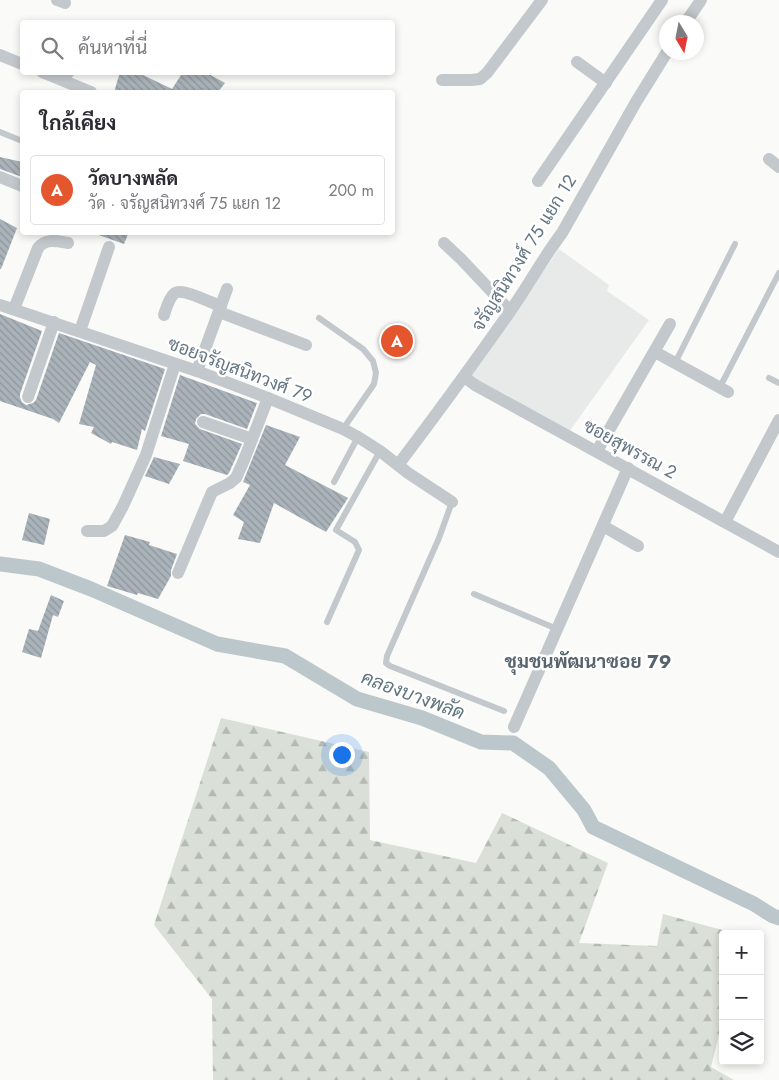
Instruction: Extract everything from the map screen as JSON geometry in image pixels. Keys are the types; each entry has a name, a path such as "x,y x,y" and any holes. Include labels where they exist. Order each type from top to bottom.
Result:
{"street":[{"path":"442,80 480,79 542,0"},
{"path":"538,181 662,0"},
{"path":"691,15 701,0"},
{"path":"0,55 20,63"},
{"name":"จรัญสนิทวงศ์ 75 แยก 12","path":"398,465 464,377 566,226 621,127 662,60"},
{"path":"577,62 606,83"},
{"path":"69,77 88,90"},
{"path":"0,177 20,185"},
{"path":"14,309 38,248 42,243 50,240 68,243"},
{"path":"444,243 510,311"},
{"path":"80,331 109,248"},
{"path":"197,371 227,289"},
{"path":"164,315 172,295 183,291 220,309 306,345"},
{"name":"ซอยจรัญสนิทวงศ์ 79","path":"0,304 197,371 343,429 380,451 452,502"},
{"path":"28,397 54,322"},
{"path":"597,451 670,324"},
{"path":"655,352 724,390"},
{"path":"87,531 104,531 112,526 123,506 146,455 175,364"},
{"name":"ซอยสุพรรณ 2","path":"464,377 475,385 779,552"},
{"path":"178,573 212,492 236,478 268,398"},
{"path":"725,522 779,420"},
{"path":"203,422 252,439"},
{"path":"514,727 628,468"},
{"path":"603,526 638,546"}],"lane":[{"path":"0,132 20,140"},
{"path":"675,363 735,244"},
{"path":"724,390 779,273"},
{"path":"319,318 362,349 373,361 376,373 374,384 343,429"},
{"path":"769,378 779,383"},
{"path":"334,482 358,437"},
{"path":"327,622 359,550 355,542 336,530 380,451"},
{"path":"452,502 440,538 387,656 386,663 504,712"},
{"path":"474,594 557,629"}],"shaded area":[{"path":"559,249 609,285 607,291 649,320 569,432 469,376"}],"green space":[{"path":"221,718 369,752 370,840 476,863 502,813 608,863 579,943 657,946 663,914 722,930 719,930 719,1035 711,1067 734,1080 213,1080 212,999 154,925"}],"building":[{"path":"119,75 142,75 172,89 181,75 210,75 225,83 220,90 115,90"},
{"path":"0,157 20,162 20,176 0,169"},
{"path":"0,219 17,228 1,269 0,269"},
{"path":"99,235 128,235 124,244"},
{"path":"0,314 42,331 20,394 22,402 26,405 36,400 59,333 165,369 145,431 142,429 137,450 112,442 111,444 91,433 94,427 79,424 96,365 90,362 59,423 53,419 0,401"},
{"path":"180,375 257,403 247,429 205,414 201,414 196,419 195,424 200,429 242,444 227,475 183,461 189,444 161,436"},
{"path":"266,425 300,437 285,465 348,498 326,532 274,503 260,543 238,539 244,522 233,515 250,485 243,482"},
{"path":"154,457 180,464 169,484 145,476"},
{"path":"29,513 50,519 44,545 22,540"},
{"path":"125,535 150,542 149,545 177,554 171,570 171,576 158,599 107,586"},
{"path":"51,595 64,601 58,617 53,615 41,658 22,652 29,629 38,631"}],"waterway":[{"name":"คลองบางพลัด","path":"0,564 39,569 91,589 217,644 285,656 357,699 422,718 481,742 513,743 549,768 584,810 593,827 754,904 779,918"}],"place":[{"name":"วัดบางพลัด","path":"397,341"}],"district":[{"name":"ชุมชนพัฒนาซอย 79","path":"588,661"}]}
